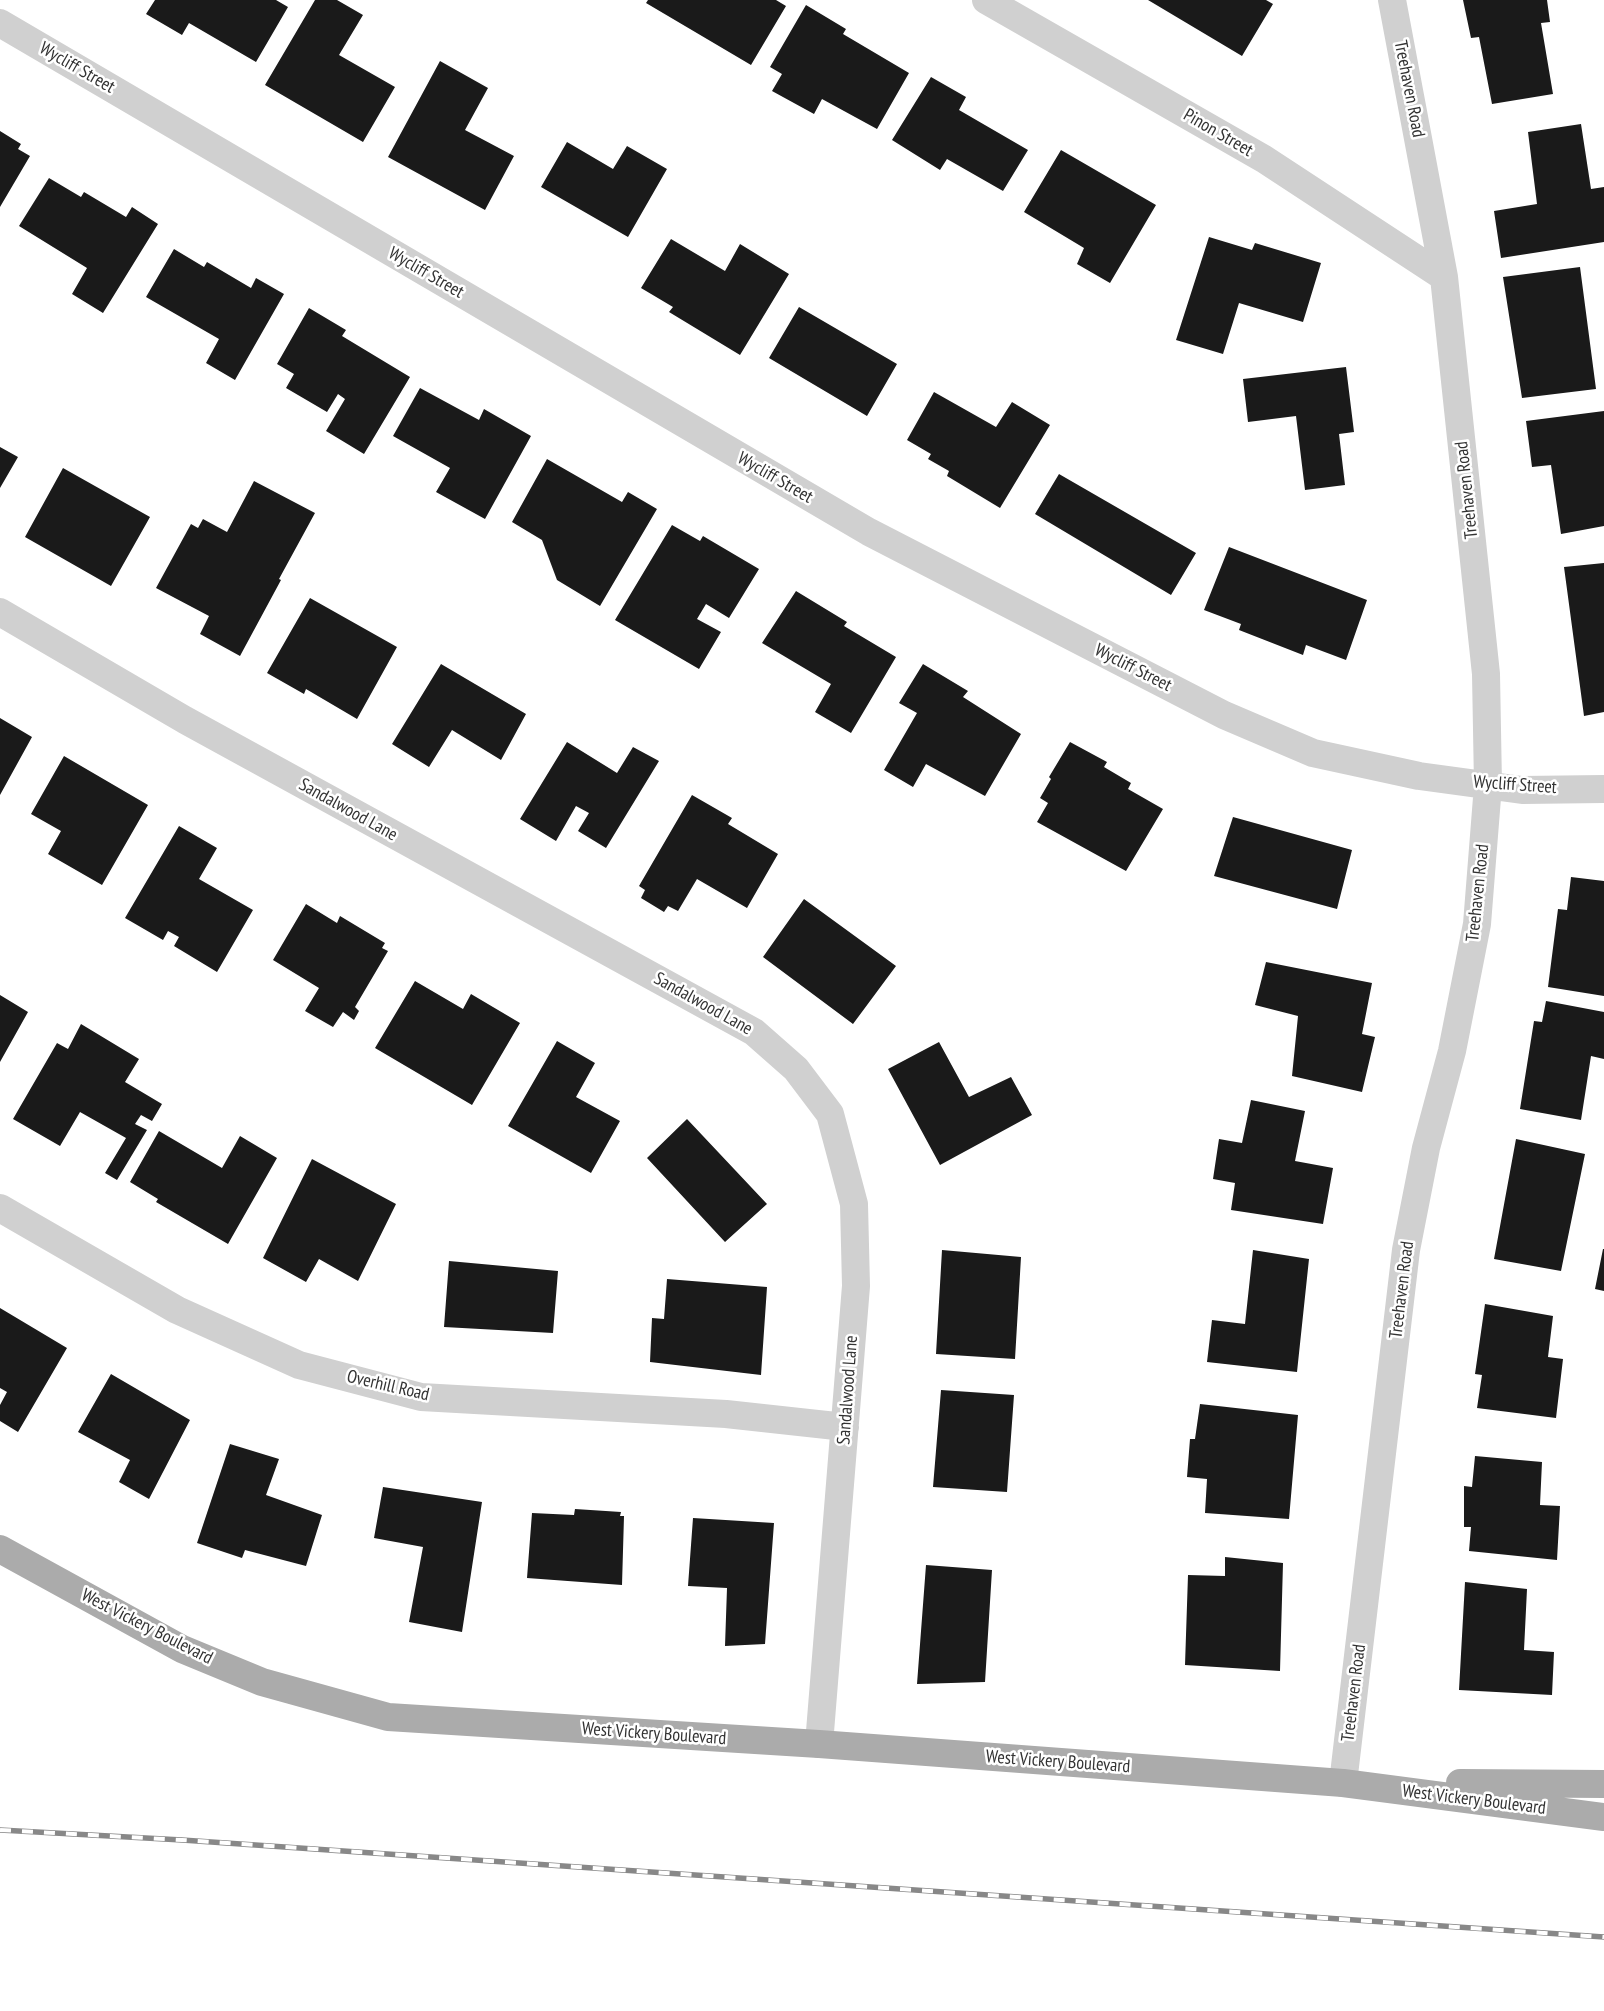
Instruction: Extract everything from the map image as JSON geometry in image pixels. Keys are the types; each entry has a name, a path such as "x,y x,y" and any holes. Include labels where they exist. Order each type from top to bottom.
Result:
{"main road":[{"name":"West Vickery Boulevard","path":"0,1549 182,1649 262,1682 388,1717 819,1744 1343,1783 1604,1817"},
{"name":"West Vickery Boulevard","path":"1343,1783 1604,1784"}],"street":[{"name":"Pinon Street","path":"986,0 1264,159 1444,277"},
{"name":"Treehaven Road","path":"1343,1783 1406,1250 1426,1148 1452,1051 1477,924 1488,784 1486,674 1444,277 1392,0"},
{"name":"Wycliff Street","path":"0,23 869,532 1224,715 1313,753 1419,776 1522,790 1604,789"},
{"name":"Sandalwood Lane","path":"0,612 193,725 754,1032 796,1069 830,1114 854,1204 856,1286 819,1744"},
{"name":"Overhill Road","path":"0,1208 177,1310 299,1365 318,1370 421,1396 726,1414 846,1426"}],"building":[{"path":"155,0 276,0 288,7 256,62 189,23 182,35 146,14"},
{"path":"315,0 337,0 363,15 339,55 395,87 363,142 265,85"},
{"path":"648,0 776,0 786,6 751,65 646,3"},
{"path":"1148,0 1266,0 1273,4 1242,56"},
{"path":"1463,0 1547,0 1550,22 1541,23 1553,94 1492,104 1479,37 1471,38"},
{"path":"806,5 846,29 843,34 909,73 877,129 822,99 814,114 772,91 782,74 770,67"},
{"path":"440,61 488,88 465,130 514,156 485,210 388,157"},
{"path":"931,77 966,97 959,110 1028,150 1003,191 947,159 940,170 892,140"},
{"path":"1581,124 1591,189 1604,187 1604,242 1501,258 1494,211 1537,204 1528,132"},
{"path":"0,131 21,144 18,149 30,156 0,207"},
{"path":"567,142 613,169 627,146 667,169 628,237 541,187"},
{"path":"1061,150 1156,205 1110,283 1077,264 1084,248 1024,212"},
{"path":"49,178 81,197 84,192 126,217 132,207 158,224 103,313 72,294 87,268 19,226"},
{"path":"1209,237 1252,250 1255,243 1321,263 1303,322 1239,303 1223,354 1176,340"},
{"path":"671,239 725,271 740,244 789,274 740,355 669,312 673,307 641,288"},
{"path":"174,249 204,267 207,262 251,288 256,278 284,294 235,380 206,363 219,339 146,297"},
{"path":"1580,267 1596,389 1522,398 1503,277"},
{"path":"799,307 897,364 867,416 769,358"},
{"path":"309,308 346,330 342,336 410,377 364,454 326,431 345,399 338,394 327,412 286,388 294,374 277,364"},
{"path":"1346,367 1354,432 1339,434 1345,485 1305,490 1296,416 1248,422 1243,379"},
{"path":"420,388 479,420 484,409 531,436 485,519 436,492 450,468 393,436"},
{"path":"934,392 996,427 1012,402 1050,425 1000,508 947,476 949,471 928,459 931,454 907,440"},
{"path":"1604,411 1604,526 1561,534 1551,465 1532,467 1526,421"},
{"path":"0,447 18,457 0,488"},
{"path":"547,459 622,502 628,492 657,509 600,606 557,580 542,540 512,522"},
{"path":"63,468 150,517 111,586 25,537"},
{"path":"1059,474 1196,553 1171,595 1035,514"},
{"path":"254,481 315,513 240,656 200,634 209,616 156,588 191,524 198,528 203,519 227,532"},
{"path":"672,525 700,541 703,536 759,569 729,618 706,604 697,619 721,632 699,669 615,620"},
{"path":"1229,547 1367,600 1346,660 1306,645 1303,655 1239,630 1241,624 1204,610"},
{"path":"1604,563 1604,712 1584,716 1564,567"},
{"path":"796,591 847,622 844,626 896,657 851,733 815,712 831,684 762,643"},
{"path":"310,598 397,647 357,719 306,689 304,694 267,673"},
{"path":"441,664 526,714 501,760 452,730 429,767 392,744"},
{"path":"923,664 968,691 963,697 1021,734 985,796 926,764 913,787 884,770 917,713 899,703"},
{"path":"0,718 32,737 0,795"},
{"path":"567,742 617,773 633,747 659,761 606,848 578,831 589,813 576,806 556,841 520,819"},
{"path":"1070,742 1107,762 1104,767 1131,783 1128,789 1163,809 1126,871 1037,822 1048,803 1040,798 1051,779 1049,777"},
{"path":"64,756 148,805 102,885 48,854 61,831 31,814"},
{"path":"692,795 732,818 728,824 778,854 747,908 697,879 678,911 668,906 664,912 641,898 645,890 639,886"},
{"path":"1233,817 1352,850 1337,909 1214,876"},
{"path":"179,826 217,848 199,879 253,910 217,972 174,946 179,937 168,931 163,940 125,918"},
{"path":"1571,877 1604,881 1604,996 1548,987 1558,909 1567,910"},
{"path":"804,899 896,966 853,1024 763,957"},
{"path":"306,904 337,923 340,916 385,943 382,948 388,951 355,1007 359,1011 354,1020 343,1012 333,1027 305,1011 319,988 273,960"},
{"path":"1266,962 1372,983 1362,1034 1375,1037 1362,1092 1292,1076 1298,1016 1255,1005"},
{"path":"415,981 463,1009 471,994 520,1023 472,1105 375,1048"},
{"path":"0,995 28,1012 0,1062"},
{"path":"1546,1001 1604,1012 1604,1059 1591,1056 1581,1120 1520,1109 1534,1021 1542,1022"},
{"path":"81,1024 139,1059 125,1082 162,1104 152,1121 141,1115 135,1124 147,1130 117,1180 105,1173 126,1138 80,1112 60,1146 13,1119 57,1043 68,1049"},
{"path":"557,1041 595,1063 576,1097 620,1121 591,1173 508,1126"},
{"path":"939,1042 969,1097 1011,1077 1032,1115 940,1165 888,1069"},
{"path":"1251,1100 1305,1111 1295,1161 1333,1168 1323,1224 1231,1210 1235,1183 1213,1179 1219,1139 1242,1143"},
{"path":"687,1119 767,1204 725,1242 647,1158"},
{"path":"159,1131 222,1168 240,1136 277,1158 228,1244 156,1202 158,1199 130,1182"},
{"path":"1516,1139 1585,1154 1561,1271 1494,1259"},
{"path":"312,1159 396,1204 358,1281 319,1259 306,1282 263,1258"},
{"path":"1604,1249 1604,1291 1595,1289"},
{"path":"942,1250 1021,1257 1015,1359 936,1354"},
{"path":"1253,1250 1309,1259 1297,1372 1207,1362 1212,1320 1245,1324"},
{"path":"449,1261 558,1271 553,1333 444,1327"},
{"path":"667,1279 767,1287 761,1375 650,1362 652,1318 664,1319"},
{"path":"1485,1304 1553,1316 1548,1357 1563,1359 1556,1418 1477,1408 1482,1375 1475,1374"},
{"path":"0,1308 67,1348 18,1432 0,1421 0,1405 7,1392 0,1388"},
{"path":"111,1374 190,1420 149,1499 119,1482 130,1460 78,1432"},
{"path":"941,1390 1014,1395 1007,1492 933,1487"},
{"path":"1200,1404 1298,1415 1289,1519 1205,1513 1207,1479 1187,1477 1190,1439 1195,1439"},
{"path":"230,1444 279,1459 266,1495 322,1515 306,1566 245,1550 242,1558 197,1543"},
{"path":"1475,1456 1542,1462 1540,1505 1560,1506 1557,1560 1469,1551 1471,1527 1464,1527 1464,1486 1472,1487"},
{"path":"383,1487 482,1502 462,1632 409,1622 423,1547 374,1538"},
{"path":"575,1509 621,1512 620,1516 624,1516 622,1585 527,1578 532,1513 574,1515"},
{"path":"693,1518 774,1523 765,1644 725,1646 727,1588 688,1586"},
{"path":"1225,1557 1283,1563 1280,1671 1185,1665 1188,1575 1225,1576"},
{"path":"926,1565 992,1570 985,1682 917,1684"},
{"path":"1465,1582 1527,1589 1524,1650 1554,1652 1552,1695 1459,1690"}],"railway":[{"path":"0,1830 182,1840 1604,1937"}]}
